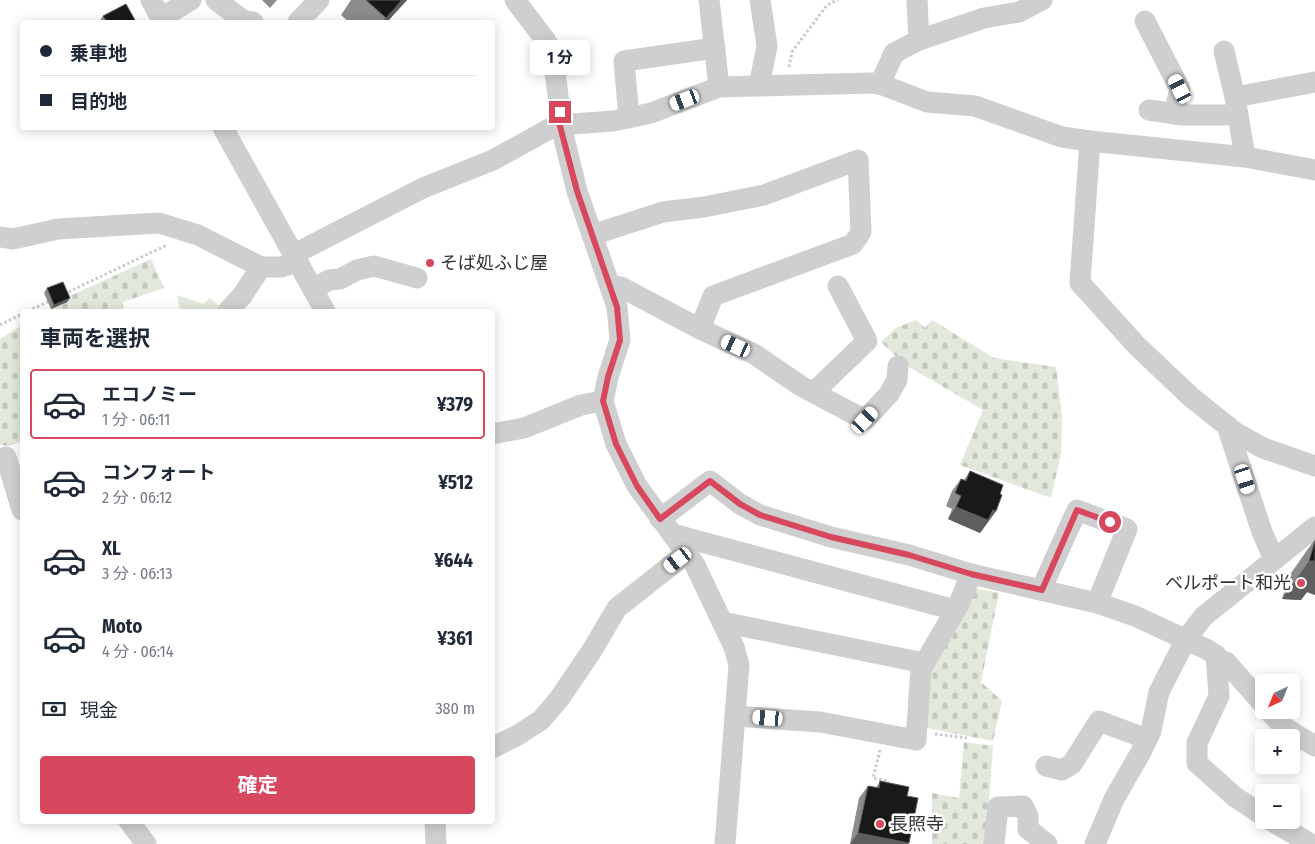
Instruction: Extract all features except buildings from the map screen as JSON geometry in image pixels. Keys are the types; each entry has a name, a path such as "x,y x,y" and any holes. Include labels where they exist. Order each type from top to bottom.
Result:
{"street":[{"path":"158,13 191,0"},
{"path":"216,0 243,20"},
{"path":"300,20 319,0"},
{"path":"515,0 546,41 553,54 560,126 577,191 617,307 620,340 608,377 603,401 616,444 637,486 696,565 734,647 739,665 725,844"},
{"path":"709,0 719,87"},
{"path":"760,0 767,46 760,86"},
{"path":"916,0 919,40"},
{"path":"880,84 894,53 919,40 984,18 1019,12 1042,0"},
{"path":"1145,21 1180,89 1174,114"},
{"path":"629,118 624,61 715,48"},
{"path":"1224,51 1237,106 1246,157"},
{"path":"1149,110 1174,114 1237,106 1315,82"},
{"path":"0,237 13,239 58,230 159,223 198,235 261,267 281,267 423,188 493,160 551,128 572,124 613,121 651,114 719,87 786,84 880,84 926,102 975,106 1055,134 1090,141 1246,157 1315,170"},
{"path":"224,130 324,309"},
{"path":"1090,141 1080,283 1137,346 1191,397 1227,426 1263,448 1315,466"},
{"path":"592,236 663,212 704,207 764,195 858,160 861,232 852,244 713,296 700,329"},
{"path":"313,289 330,280 340,279 357,270 374,266 417,278"},
{"path":"230,309 242,296 261,267"},
{"path":"610,285 621,287 700,329 754,354 814,392 865,420 889,394 897,380 898,366"},
{"path":"814,392 866,342 838,286"},
{"path":"495,433 524,428 581,405 603,401"},
{"path":"1227,426 1262,532 1274,559"},
{"path":"10,456 20,501"},
{"path":"666,527 710,481 740,504 760,515 831,537 909,555 971,574 1097,604 1135,616 1186,639 1216,655 1217,660 1219,696 1197,743 1198,763 1235,797 1255,810"},
{"path":"1042,590 1077,510 1127,529 1097,604"},
{"path":"666,527 955,610"},
{"path":"1095,844 1114,799 1151,731 1159,692 1186,639 1204,616 1315,527"},
{"path":"495,746 518,735 541,720 559,699 591,652 617,608 688,552"},
{"path":"735,716 820,722 916,740 920,669 955,610 971,574"},
{"path":"722,622 924,663"},
{"path":"1217,660 1226,662 1255,695"},
{"path":"1276,719 1284,727 1315,746"},
{"path":"1046,766 1062,770 1072,764 1099,721 1147,739"},
{"path":"994,844 998,807 1024,806 1028,816 1028,829 1047,844"},
{"path":"131,824 146,844"},
{"path":"435,824 436,844"},
{"path":"1285,829 1310,844"}],"path":[{"path":"786,84 792,52 827,5 838,0"},
{"path":"32,309 175,241"},
{"path":"0,325 20,315"},
{"path":"926,733 967,738"},
{"path":"880,750 873,778 887,781 886,788"}],"green space":[{"path":"151,259 164,288 123,302 123,309 48,309 72,295"},
{"path":"177,295 203,304 210,298 222,308 221,309 180,309"},
{"path":"916,320 925,328 932,320 994,358 1056,367 1062,416 1061,454 1051,498 960,465 983,410 904,364 881,342 896,328"},
{"path":"20,326 20,442 10,446 0,445 0,339"},
{"path":"974,588 999,593 981,682 1002,701 993,741 926,728 930,671"},
{"path":"964,742 993,746 986,844 932,844 932,793 959,798"}],"place":[{"name":"そば処ふじ屋","path":"430,263"},
{"name":"ベルポート和光","path":"1301,583"},
{"name":"長照寺","path":"880,824"}],"route":[{"path":"560,112 560,126 577,191 617,307 620,340 608,377 603,401 616,444 637,486 660,519 710,481 740,504 760,515 831,537 909,555 971,574 1042,590 1077,510 1110,522"}]}
